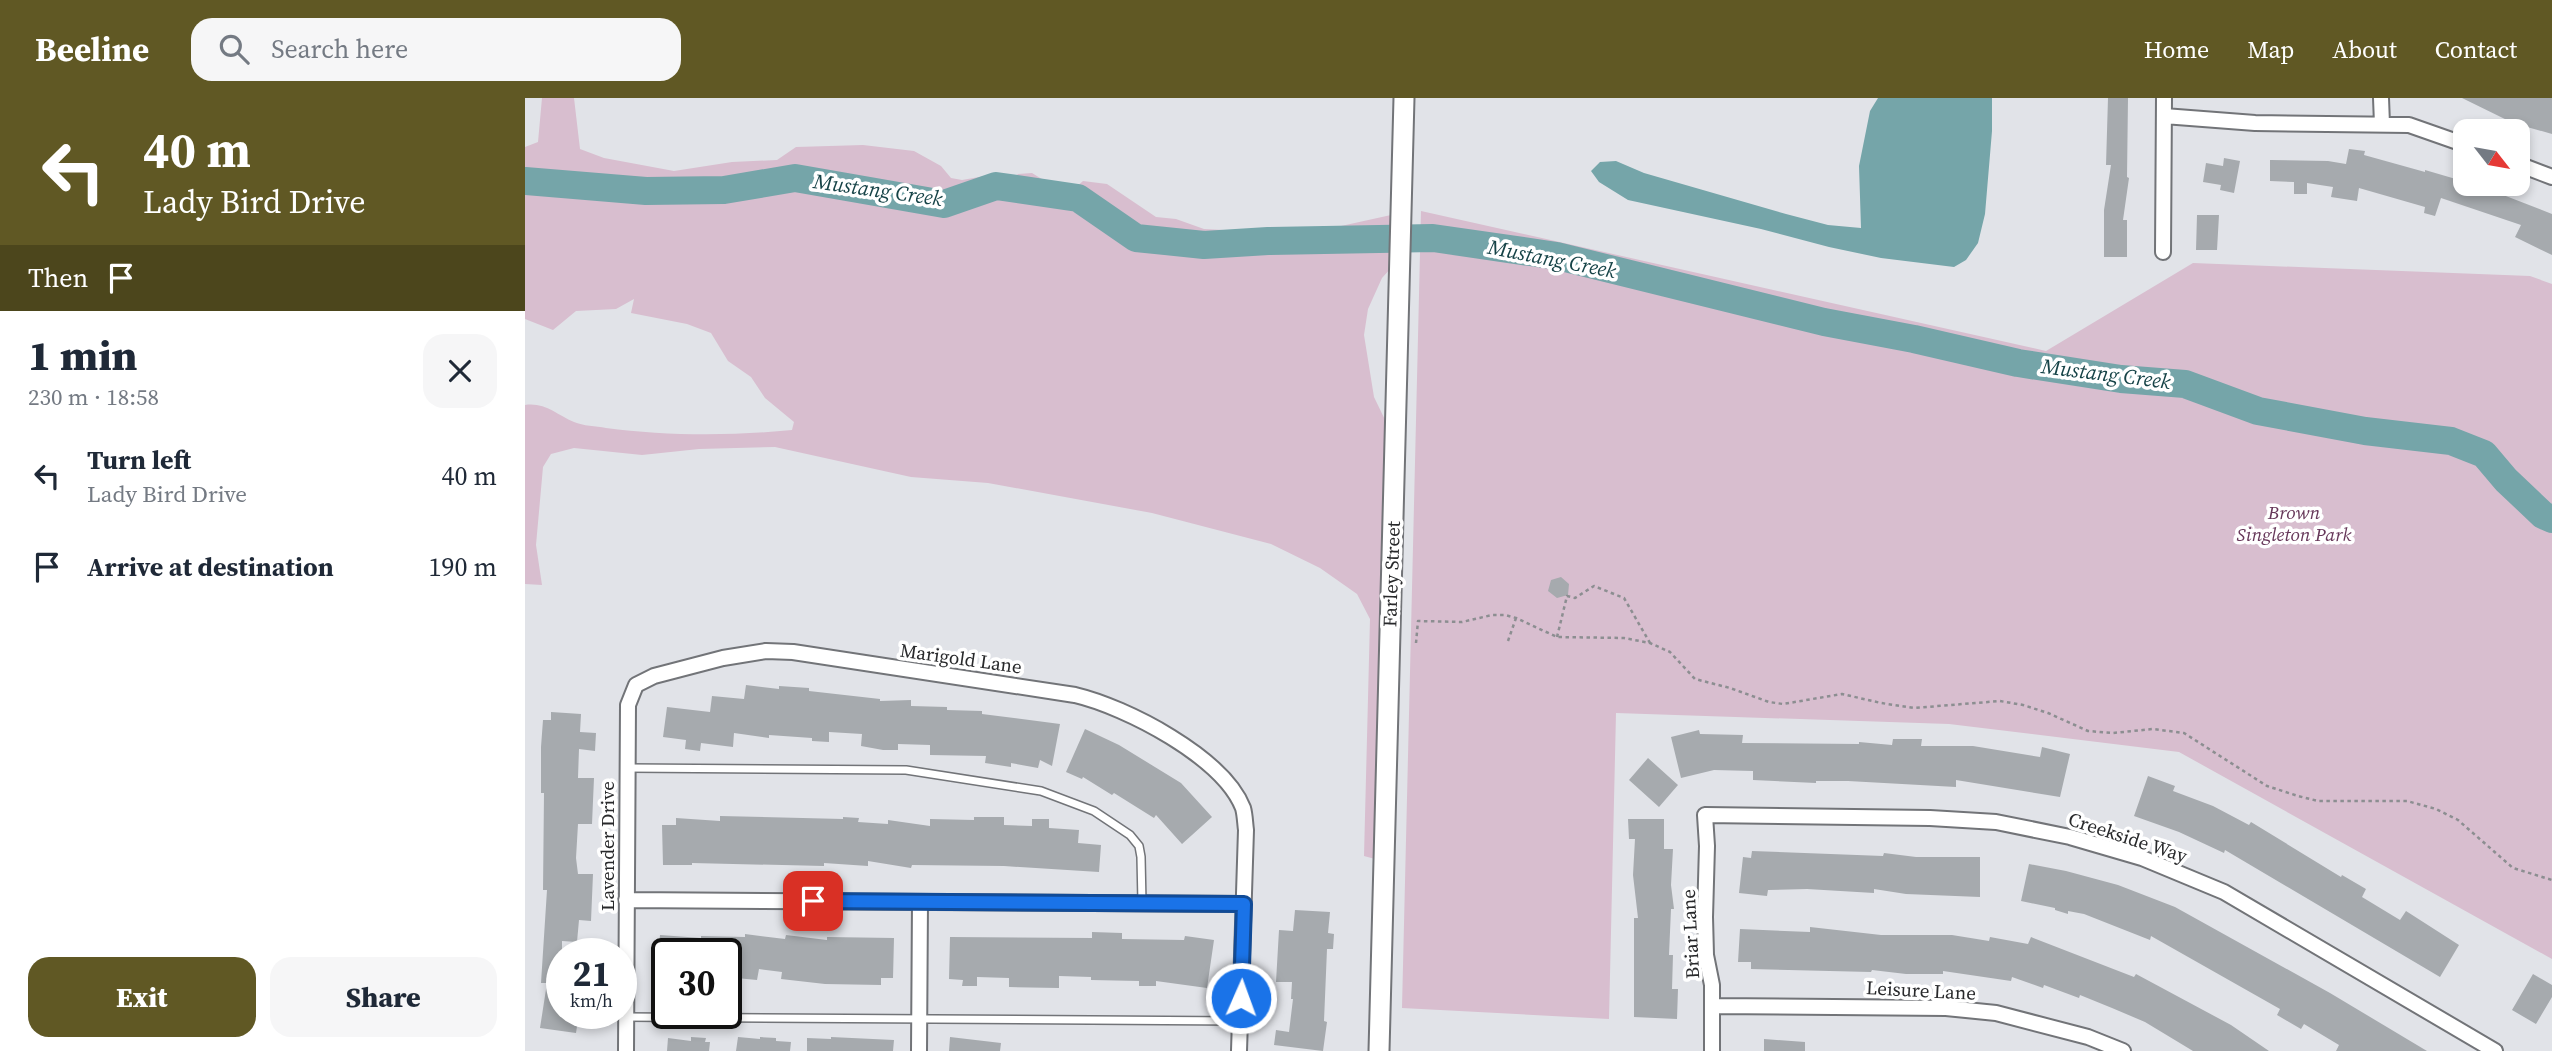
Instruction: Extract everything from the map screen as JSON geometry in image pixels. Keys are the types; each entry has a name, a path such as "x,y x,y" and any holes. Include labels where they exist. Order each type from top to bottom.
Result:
{"street":[{"name":"Farley Street","path":"1379,1051 1404,98"},
{"path":"2163,252 2164,98"},
{"path":"2381,98 2382,124"},
{"path":"2164,116 2255,123 2409,125 2453,140"},
{"path":"2531,169 2552,177"},
{"name":"Marigold Lane","path":"636,685 654,676 723,657 766,651 793,652 1100,701 1126,711 1199,756 1235,793 1244,810 1246,830 1244,904"},
{"name":"Lavender Drive","path":"626,938 628,705 636,685"},
{"name":"Briar Lane","path":"1705,815 1706,955 1712,985 1713,1051"},
{"name":"Creekside Way","path":"1705,815 1903,817 1996,822 2070,837 2142,858 2224,892 2495,1051"},
{"path":"626,900 1244,904 1239,1051"},
{"path":"919,1051 920,902"},
{"name":"Leisure Lane","path":"1711,1006 1830,1005 1946,1008 1996,1013 2088,1037 2123,1051"},
{"name":"Lavender Drive","path":"626,1029 626,1051"}],"lane":[{"path":"627,768 893,770 1041,791 1094,811 1130,835 1139,846 1142,857 1142,903"},
{"path":"637,1017 1240,1021"}],"path":[{"path":"1557,637 1567,596 1575,598 1594,586 1624,598 1650,643"},
{"path":"1416,643 1418,621 1462,622 1492,615 1517,618 1557,637 1624,638 1650,643 1670,652 1695,679 1769,702 1783,704 1842,694 1914,708 2000,701 2048,713 2088,731 2113,733 2153,729 2184,733 2267,786 2298,796 2318,801 2407,801 2436,809 2458,820 2513,868 2552,880"},
{"path":"1508,640 1517,618"}],"green space":[{"path":"542,98 574,98 580,149 604,158 674,171 732,162 777,160 796,147 863,145 914,151 941,166 951,178 962,180 985,176 1006,183 1018,174 1032,173 1045,181 1049,199 1063,199 1083,181 1107,184 1156,217 1176,219 1204,229 1243,231 1274,245 1323,230 1391,215 1388,242 1391,268 1382,278 1368,309 1364,335 1374,397 1389,428 1375,859 1364,856 1370,619 1357,594 1320,568 1271,544 1152,513 988,483 911,477 775,447 699,449 642,455 574,448 551,454 543,467 536,545 542,585 525,584 525,405 545,407 581,424 652,433 769,432 792,430 794,422 765,398 751,377 728,361 711,333 687,324 631,313 634,299 616,309 576,311 553,330 525,319 525,147 538,142"},
{"name":"Brown Singleton Park","path":"1421,211 2046,351 2193,263 2530,276 2552,284 2552,959 2179,752 1949,724 1616,713 1609,1019 1402,1008"}],"water":[{"path":"1878,98 1992,98 1985,214 1978,243 1966,260 1954,267 1881,258 1628,200 1599,182 1591,171 1600,162 1616,161 1644,173 1786,214 1828,225 1861,228 1859,166 1870,111"}],"building":[{"path":"2108,98 2128,98 2129,178 2123,220 2127,220 2127,257 2104,257 2104,210 2111,165 2106,165"},
{"path":"2462,98 2552,98 2552,134 2531,128 2531,119 2505,119"},
{"path":"2349,149 2365,151 2364,155 2453,178 2453,196 2506,196 2552,214 2552,255 2515,237 2521,225 2441,198 2435,216 2424,213 2425,207 2359,188 2357,201 2331,197 2333,187 2307,183 2307,194 2294,194 2294,182 2270,181 2270,160 2346,164"},
{"path":"2224,158 2240,161 2234,193 2220,190 2221,185 2203,182 2206,163 2223,166"},
{"path":"2197,215 2219,215 2217,250 2196,250"},
{"path":"1561,577 1569,584 1568,595 1557,598 1548,591 1551,580"},
{"path":"746,685 779,689 779,686 809,688 809,691 880,701 911,700 911,706 982,711 982,714 1060,724 1052,766 1040,760 1038,768 1011,763 1011,767 985,763 986,756 930,755 930,745 898,744 898,750 883,750 861,746 862,734 829,732 829,742 812,741 812,738 769,735 769,738 734,733 733,747 701,743 700,751 685,749 686,740 663,737 667,707 710,712 712,696 744,699"},
{"path":"551,712 581,714 580,732 596,733 595,751 579,749 578,778 594,778 592,824 578,824 576,858 578,874 593,874 591,921 579,920 577,938 546,938 546,983 541,983 547,890 543,890 544,793 541,793 541,747 543,720 551,720"},
{"path":"1085,729 1119,745 1181,783 1212,817 1182,844 1156,815 1154,818 1114,793 1112,795 1083,777 1082,779 1066,772"},
{"path":"1699,730 1700,734 1743,735 1742,743 1859,742 1892,745 1893,739 1922,739 1921,746 1973,746 2040,757 2042,747 2070,754 2060,797 1956,780 1956,787 1848,781 1816,783 1753,780 1753,771 1714,770 1681,778 1671,737"},
{"path":"1648,758 1678,785 1659,807 1629,780"},
{"path":"2148,776 2175,786 2173,791 2213,806 2249,825 2251,822 2341,877 2342,875 2366,889 2362,897 2400,920 2406,911 2459,945 2440,977 2225,850 2224,853 2179,832 2134,816"},
{"path":"720,816 843,817 859,818 858,822 888,824 888,820 930,826 930,819 974,820 974,817 1004,817 1004,825 1032,826 1032,819 1049,819 1049,828 1079,830 1078,843 1101,845 1099,872 1004,866 912,865 911,868 868,861 868,866 824,863 824,866 692,863 663,865 662,825 676,825 676,818 720,821"},
{"path":"1628,819 1664,819 1664,849 1673,849 1671,885 1674,909 1671,909 1669,955 1673,955 1672,989 1678,989 1677,1019 1634,1017 1634,918 1638,918 1633,875 1635,839 1629,839"},
{"path":"1752,851 1980,857 1980,897 1906,894 1874,889 1874,893 1807,889 1768,890 1767,896 1739,893 1743,857 1751,858"},
{"path":"2029,864 2118,885 2175,907 2330,993 2427,1051 2336,1051 2339,1045 2304,1024 2301,1029 2277,1015 2280,1009 2151,936 2150,940 2084,914 2068,911 2068,914 2055,908 2021,901"},
{"path":"1295,910 1330,912 1328,933 1334,934 1333,949 1327,949 1324,1021 1327,1022 1323,1051 1274,1045 1276,1030 1289,1032 1292,982 1276,982 1279,930 1293,931"},
{"path":"1810,927 1881,935 1952,935 1989,941 1990,937 2028,944 2031,937 2134,977 2136,974 2231,1025 2269,1051 2193,1051 2145,1022 2112,1008 2080,995 2079,998 2012,977 2011,981 1943,971 1943,974 1906,974 1872,970 1751,969 1751,962 1738,962 1740,929 1810,932"},
{"path":"1092,932 1122,933 1122,939 1184,940 1185,936 1214,940 1207,988 1156,981 1156,986 1139,986 1139,981 1091,980 1091,977 1059,976 1059,988 1009,987 1009,978 977,977 977,986 962,986 963,980 949,979 950,937 1092,938"},
{"path":"745,934 785,939 786,935 827,940 827,937 894,938 893,978 881,978 881,985 825,984 781,979 782,972 759,969 757,980 742,979 742,938 701,936 745,937"},
{"path":"660,935 701,938 660,938"},
{"path":"2533,974 2552,985 2552,997 2536,1024 2512,1010"},
{"path":"546,989 546,1029 540,1028"},
{"path":"547,1029 577,1029 576,1033"},
{"path":"691,1037 706,1038 705,1042 710,1042 709,1051 667,1051 668,1038 691,1041"},
{"path":"738,1037 776,1038 776,1041 791,1042 790,1051 736,1051"},
{"path":"950,1037 1001,1043 1000,1051 949,1051"},
{"path":"807,1038 894,1040 893,1051 807,1051"},
{"path":"1764,1039 1805,1042 1805,1051 1764,1051"}],"waterway":[{"name":"Mustang Creek","path":"525,181 646,191 724,190 795,178 944,204 996,186 1078,198 1136,238 1204,245 1433,238 1557,256 1824,322 2018,363 2121,379 2185,384 2258,411 2365,431 2451,441 2484,454 2506,480 2543,515 2552,519"}],"route":[{"path":"813,901 1244,904 1241,998"}]}
